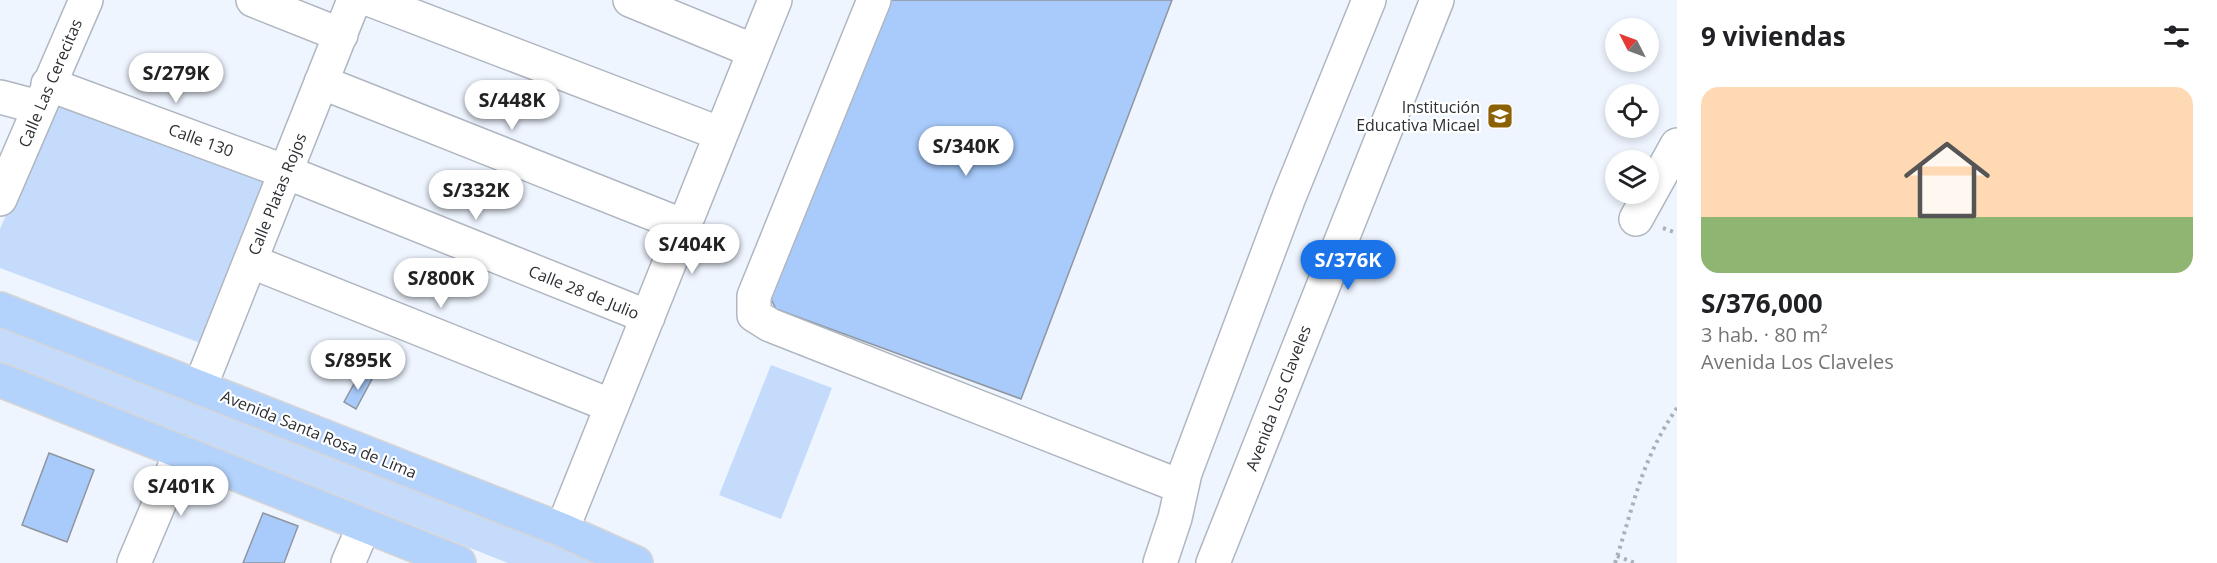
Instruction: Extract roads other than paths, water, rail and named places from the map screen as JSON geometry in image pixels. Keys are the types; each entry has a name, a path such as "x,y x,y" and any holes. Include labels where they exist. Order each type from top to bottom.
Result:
{"main road":[{"name":"Avenida Santa Rosa de Lima","path":"0,309 562,530 636,563"},
{"path":"0,380 459,563"}],"street":[{"name":"Calle Las Cerecitas","path":"0,199 86,0"},
{"path":"253,0 341,35"},
{"name":"Calle Platas Rojos","path":"200,387 354,0"},
{"path":"371,0 721,134"},
{"path":"630,0 754,51"},
{"path":"562,530 774,0"},
{"path":"874,0 754,296 754,315 782,329 1182,487"},
{"path":"1160,563 1182,487 1289,197 1370,0"},
{"name":"Avenida Los Claveles","path":"1213,563 1437,0"},
{"path":"321,82 684,226"},
{"name":"Calle 130","path":"0,97 43,95 286,172"},
{"path":"1636,219 1677,145"},
{"name":"Calle 28 de Julio","path":"286,172 648,317"},
{"path":"250,261 612,406"},
{"path":"134,563 181,452"},
{"path":"348,563 364,526"}],"place":[{"name":"Institución Educativa Micael","path":"1500,116"}]}
